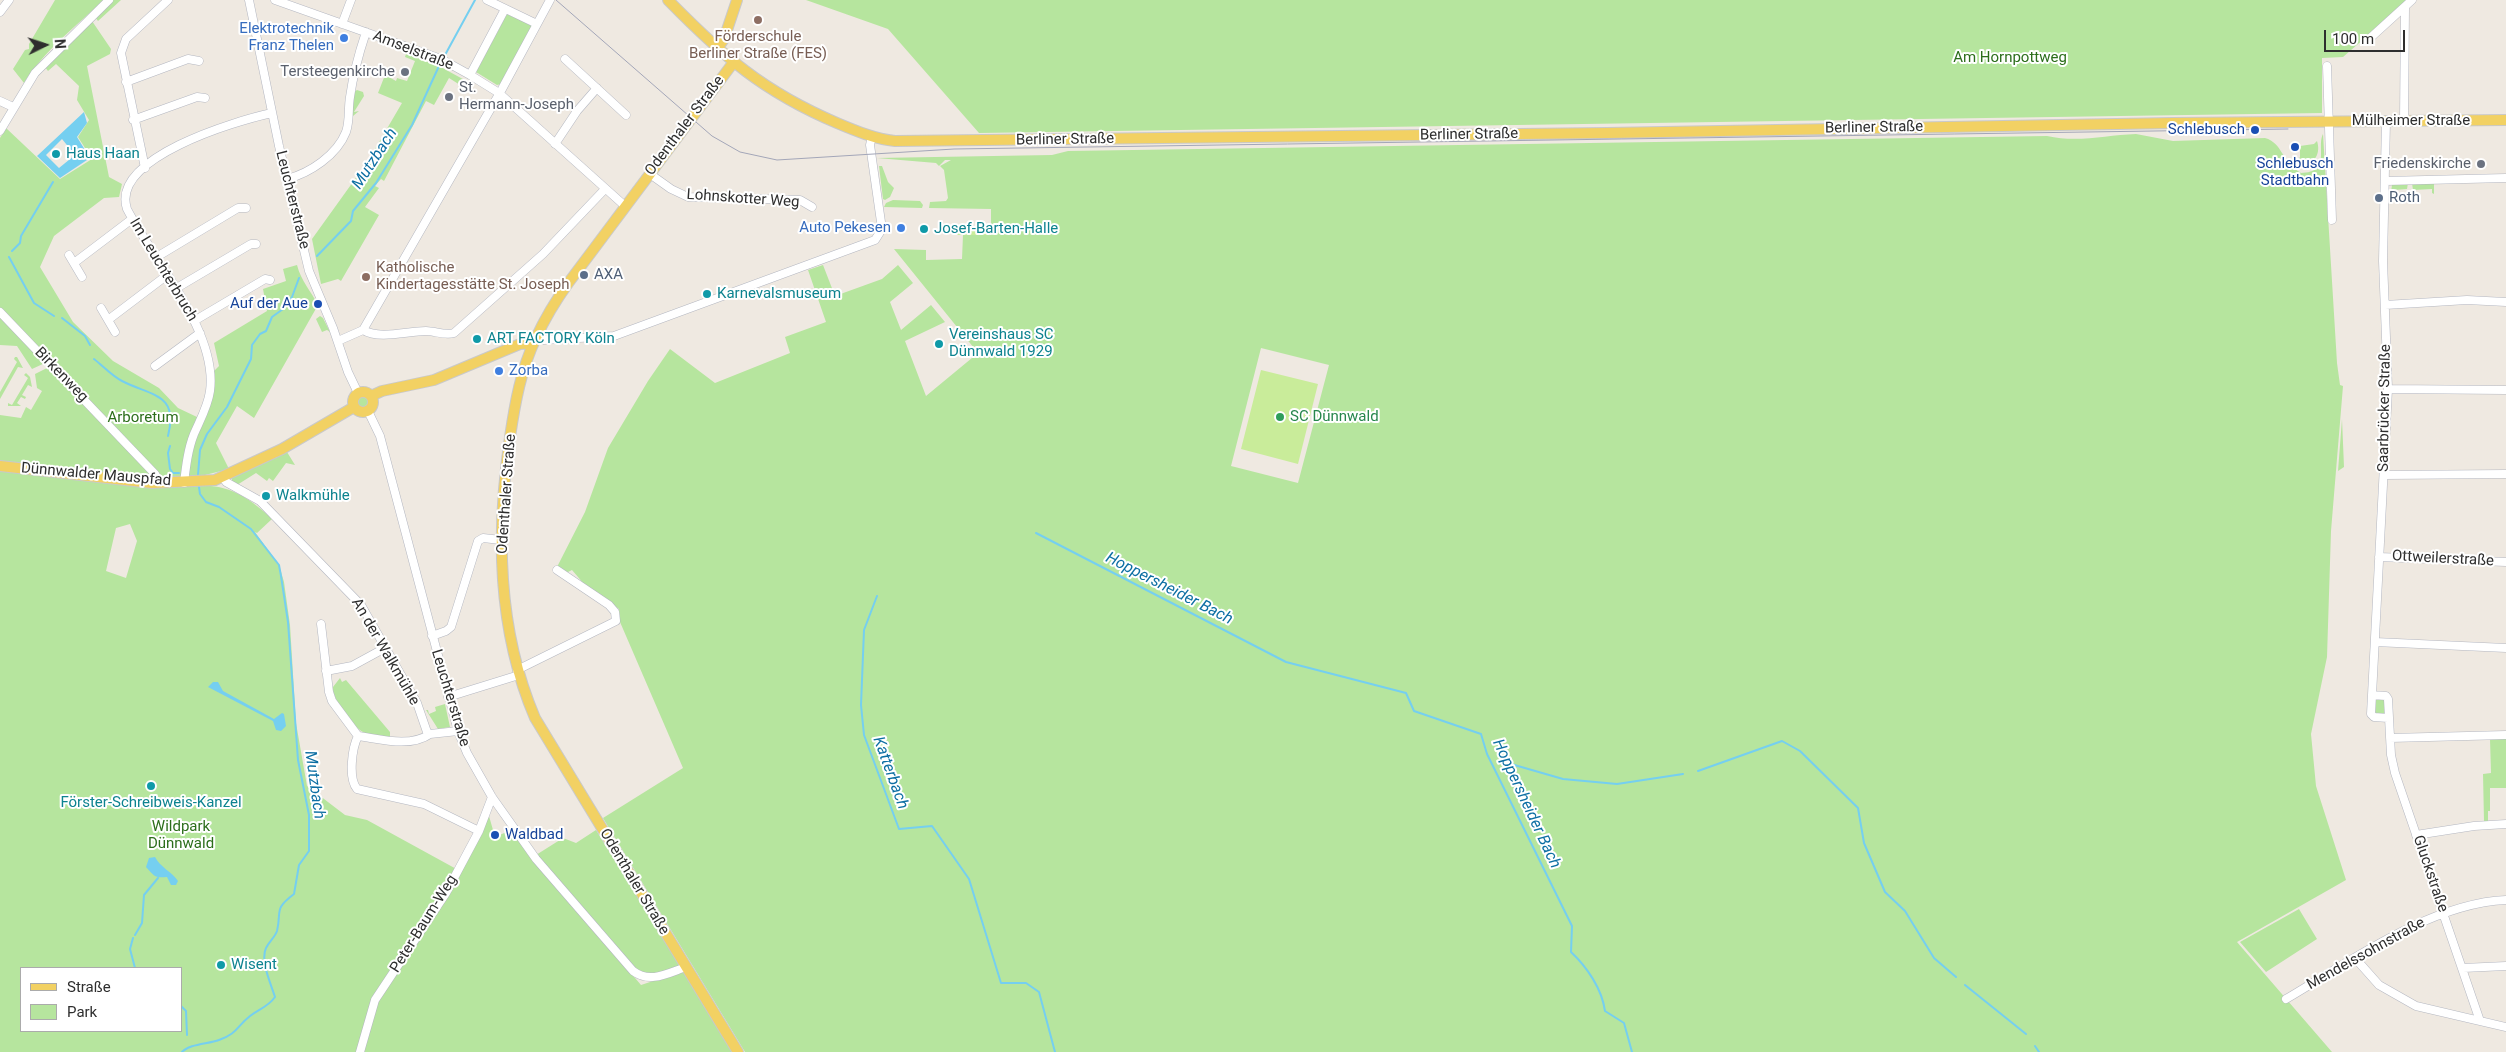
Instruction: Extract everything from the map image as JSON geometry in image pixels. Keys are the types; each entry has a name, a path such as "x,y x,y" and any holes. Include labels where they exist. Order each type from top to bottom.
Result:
{"main road":[{"name":"Berliner Straße","path":"668,0 733,63 783,97 872,136 887,140 922,142 2316,121"},
{"path":"717,49 724,39 737,0"},
{"name":"Odenthaler Straße","path":"733,63 556,300 534,340 521,379 515,408 505,479 501,540 504,597 518,673 546,738 738,1052"},
{"name":"Mülheimer Straße","path":"2316,121 2506,120"},
{"path":"371,396 382,391 425,382 534,340"},
{"path":"366,392 371,396 373,405 368,411 359,411 354,407 353,400 358,393 366,392"},
{"name":"Dünnwalder Mauspfad","path":"0,466 160,483 199,482 223,478 282,449 354,407"}],"street":[{"path":"0,12 9,0"},
{"path":"0,131 13,107 40,67 109,0"},
{"path":"145,168 121,58 122,45 168,0"},
{"name":"Leuchterstraße","path":"249,0 272,113 310,272 338,341 348,372 358,393"},
{"name":"Amselstraße","path":"275,0 443,60 470,75 499,93 625,206"},
{"path":"342,24 351,0"},
{"path":"487,0 537,24"},
{"path":"338,341 363,330 550,0"},
{"path":"2368,40 2412,0"},
{"path":"2404,121 2405,6"},
{"path":"470,75 506,9"},
{"path":"287,179 312,168 326,158 343,138 346,130 353,77 366,32"},
{"path":"126,82 188,59 198,61"},
{"path":"565,59 626,115"},
{"path":"2327,66 2332,220"},
{"path":"555,144 577,111 597,88"},
{"path":"133,120 197,97 205,98"},
{"path":"0,101 13,107"},
{"name":"Im Leuchterbruch","path":"184,483 188,451 210,392 210,360 194,321 132,219 125,203 126,189 132,179 145,168 179,145 204,133 272,113"},
{"name":"Saarbrücker Straße","path":"2386,121 2383,261 2388,390 2371,714 2374,717 2389,722"},
{"path":"534,340 614,336 862,245 880,235 882,222 870,145 872,136"},
{"name":"Lohnskotter Weg","path":"650,174 670,190 688,198 800,200 812,208"},
{"path":"2386,181 2506,178"},
{"path":"363,330 371,335 422,331 450,334 543,254 605,189"},
{"path":"156,258 238,208 246,208"},
{"path":"74,263 132,219"},
{"path":"175,289 251,244 256,244"},
{"path":"70,255 82,276"},
{"path":"108,320 166,276"},
{"path":"194,321 265,279 270,280"},
{"path":"2385,305 2467,300 2506,302"},
{"path":"101,308 115,332"},
{"name":"Birkenweg","path":"0,312 156,474 160,483"},
{"path":"155,366 200,333"},
{"path":"2388,390 2506,390"},
{"name":"Leuchterstraße","path":"368,411 380,436 458,731 467,753 492,797 536,859 633,971 645,978 652,978 686,967"},
{"path":"2384,475 2506,474"},
{"name":"An der Walkmühle","path":"223,478 226,482 260,501 361,605 417,703 424,728 430,734"},
{"path":"432,636 451,627 478,541 483,538 501,540"},
{"name":"Ottweilerstraße","path":"2379,557 2506,562"},
{"path":"448,697 518,673 616,621 614,612 609,605 558,570"},
{"path":"320,624 332,701 358,736 395,742 423,739 430,734 458,731"},
{"path":"2374,642 2506,648"},
{"path":"326,671 352,666 386,648"},
{"path":"2372,695 2386,696 2388,699 2389,722"},
{"name":"Gluckstraße","path":"2389,722 2395,773 2480,1021"},
{"path":"2390,738 2506,735"},
{"path":"358,736 354,743 352,780 357,790 424,804 479,831"},
{"name":"Peter-Baum-Weg","path":"360,1052 375,1000 446,893 479,831 492,797"},
{"path":"2416,835 2474,826 2506,824"},
{"name":"Mendelssohnstraße","path":"2286,999 2355,958 2420,923 2465,906 2506,900"},
{"path":"2355,958 2379,985 2395,996 2416,1006 2506,1027"},
{"path":"2463,968 2506,966"}],"green space":[{"path":"55,0 104,0 41,60 24,83 13,69 25,50 29,49 29,44"},
{"path":"113,0 121,0 98,21 95,17"},
{"name":"Am Hornpottweg","path":"806,0 2409,0 2343,57 2322,58 2322,113 979,133 888,29"},
{"path":"507,14 531,25 531,28 501,84 497,85 476,72"},
{"path":"92,21 111,49 110,54 87,66 109,177 122,184 119,197 104,198 54,236 40,267 73,322 113,361 159,388 178,408 197,417 202,424 213,392 214,371 219,366 214,343 267,311 263,289 286,281 283,269 297,265 318,305 254,418 237,406 216,443 229,469 201,476 201,486 221,488 239,495 272,519 257,533 255,532 279,565 284,582 290,625 296,723 307,786 345,815 367,820 460,871 489,816 495,837 511,830 641,985 683,971 733,1052 0,1052 0,415 21,418 26,407 31,410 42,391 37,388 35,374 49,367 45,363 32,369 17,346 0,345 0,138 6,128 60,179 92,159 78,137 89,120 77,100 79,86 56,64 48,71 45,67","holes":["130,524 137,541 126,578 106,571 116,528"]},
{"path":"406,54 437,65 472,84 468,90 449,78 434,105 426,101 384,181 381,179 375,186 379,188 365,207 379,215 341,281 338,279 321,284 312,239 368,161 402,103 378,93 385,75 396,81 397,78 407,81 415,61 405,57"},
{"path":"357,90 363,92 364,96 354,112 359,111 351,116 354,92"},
{"path":"2136,134 2173,141 2265,138 2271,140 2279,148 2289,164 2301,173 2311,172 2320,164 2323,134 2337,363 2340,385 2343,386 2331,531 2327,657 2311,734 2316,786 2346,880 2237,942 2332,1052 745,1052 603,818 683,768 620,622 619,609 584,584 572,570 566,573 557,567 585,512 608,448 648,381 670,349 715,383 790,353 785,337 826,322 808,270 823,265 835,296 882,279 898,265 913,283 890,302 901,330 931,305 945,322 905,341 926,396 978,353 894,249 926,250 926,260 962,259 963,235 991,235 991,209 929,208 930,202 946,201 948,198 944,170 940,166 951,160 945,160 939,166 936,163 877,158 1052,155 1068,151 2047,136 2081,139","holes":["1261,348 1329,365 1298,483 1231,466"]},
{"path":"2317,141 2318,150 2316,158 2310,163 2301,165 2298,160 2300,157 2300,146 2314,144"},
{"path":"879,166 882,166 888,182 894,188 890,197 885,200 883,199"},
{"path":"2408,183 2407,189 2394,190 2394,199 2390,199 2392,185"},
{"path":"2412,183 2434,183 2434,194 2432,189 2413,190"},
{"path":"893,200 920,201 923,205 922,208 884,207 886,203"},
{"path":"957,229 990,230 990,235 957,235"},
{"path":"320,316 330,332 327,330 322,332 316,319"},
{"path":"17,357 23,368 18,367 0,399 0,392 17,362 14,359"},
{"name":"SC Dünnwald","path":"1261,370 1318,384 1298,464 1241,449"},
{"path":"26,373 30,377 32,387 28,385 22,395 26,397 25,399 21,397 17,403 21,406 8,406 8,403 12,405 28,378 24,375"},
{"path":"363,396 369,402 363,408 357,402"},
{"path":"2342,419 2344,467 2338,471"},
{"path":"287,452 295,465 286,463 273,481 269,478 267,481 256,473 237,485 232,483 232,478"},
{"path":"340,678 342,682 346,680 390,732 390,737 366,733 359,729 349,718 339,705 333,692 333,687"},
{"path":"2375,699 2385,699 2385,715 2374,713"},
{"path":"445,704 450,727 438,729 426,710 428,710 429,714 436,711 435,707"},
{"path":"2490,739 2506,739 2506,788 2490,788 2490,811 2488,811 2488,821 2484,821 2483,774 2491,773"},
{"path":"596,830 680,966 653,975 637,971 536,855 563,838 576,843"},
{"path":"2299,909 2317,939 2266,972 2240,942"}],"water":[{"path":"84,112 87,123 77,137 90,158 60,178 37,156","holes":["62,139 75,155 59,168 46,155"]},
{"path":"213,682 218,682 223,691 274,719 282,713 284,714 286,726 281,731 276,730 273,721 208,687"},
{"path":"155,857 178,881 176,885 171,885 167,877 155,876 146,867 149,858"}],"waterway":[{"name":"Mutzbach","path":"445,55 475,0"},
{"name":"Mutzbach","path":"317,256 351,221 353,211 376,183 412,125 439,66"},
{"path":"12,251 20,243 21,236 53,182"},
{"path":"9,257 34,303 54,316"},
{"name":"Mutzbach","path":"198,475 200,450 207,434 227,407 251,359 252,345 260,334 266,331 272,317 283,309 292,297 299,278"},
{"path":"62,318 85,336 90,345"},
{"path":"94,359 118,379 160,398 166,404 170,411 168,436"},
{"path":"170,446 168,453 170,469 173,473 179,473"},
{"name":"Mutzbach","path":"182,1052 189,1047 219,1040 230,1035 245,1020 266,1006 275,997 267,972 264,953 277,931 281,907 294,894 299,865 309,851 309,815 298,760 288,622 279,565 251,529 219,507 206,502 200,494 199,487"},
{"name":"Hoppersheider Bach","path":"1036,533 1286,662 1406,693 1414,711 1481,734 1487,754 1572,926 1571,952 1583,964 1593,979 1601,995 1605,1011 1624,1023 1632,1052"},
{"name":"Katterbach","path":"877,596 864,630 861,705 864,735 899,829 932,826 969,879 1001,983 1026,983 1039,992 1055,1052"},
{"path":"1698,771 1782,741 1800,751 1858,808 1864,843 1885,892 1905,911 1934,958 1956,977"},
{"path":"1504,762 1563,779 1617,784 1683,774"},
{"path":"135,935 142,923 144,895 158,878"},
{"path":"133,938 130,949 135,967"},
{"path":"1965,985 2026,1034"},
{"path":"182,1007 186,1011 187,1035"},
{"path":"2035,1046 2039,1052"}],"tram line":[{"path":"556,0 712,136 740,152 777,160 954,149 2288,129"}],"place":[{"name":"Förderschule Berliner Straße (FES)","path":"758,20"},
{"name":"Elektrotechnik Franz Thelen","path":"344,38"},
{"name":"Tersteegenkirche","path":"405,72"},
{"name":"St. Hermann-Joseph","path":"449,97"},
{"name":"Schlebusch","path":"2255,130"},
{"name":"Schlebusch Stadtbahn","path":"2295,147"},
{"name":"Haus Haan","path":"56,154"},
{"name":"Friedenskirche","path":"2481,164"},
{"name":"Roth","path":"2379,198"},
{"name":"Auto Pekesen","path":"901,228"},
{"name":"Josef-Barten-Halle","path":"924,229"},
{"name":"AXA","path":"584,275"},
{"name":"Katholische Kindertagesstätte St. Joseph","path":"366,277"},
{"name":"Karnevalsmuseum","path":"707,294"},
{"name":"Auf der Aue","path":"318,304"},
{"name":"ART FACTORY Köln","path":"477,339"},
{"name":"Vereinshaus SC Dünnwald 1929","path":"939,344"},
{"name":"Zorba","path":"499,371"},
{"name":"SC Dünnwald","path":"1280,417"},
{"name":"Walkmühle","path":"266,496"},
{"name":"Förster-Schreibweis-Kanzel","path":"151,786"},
{"name":"Waldbad","path":"495,835"},
{"name":"Wisent","path":"221,965"}],"park label":[{"name":"Arboretum","path":"143,418"},
{"name":"Wildpark Dünnwald","path":"181,836"}]}
